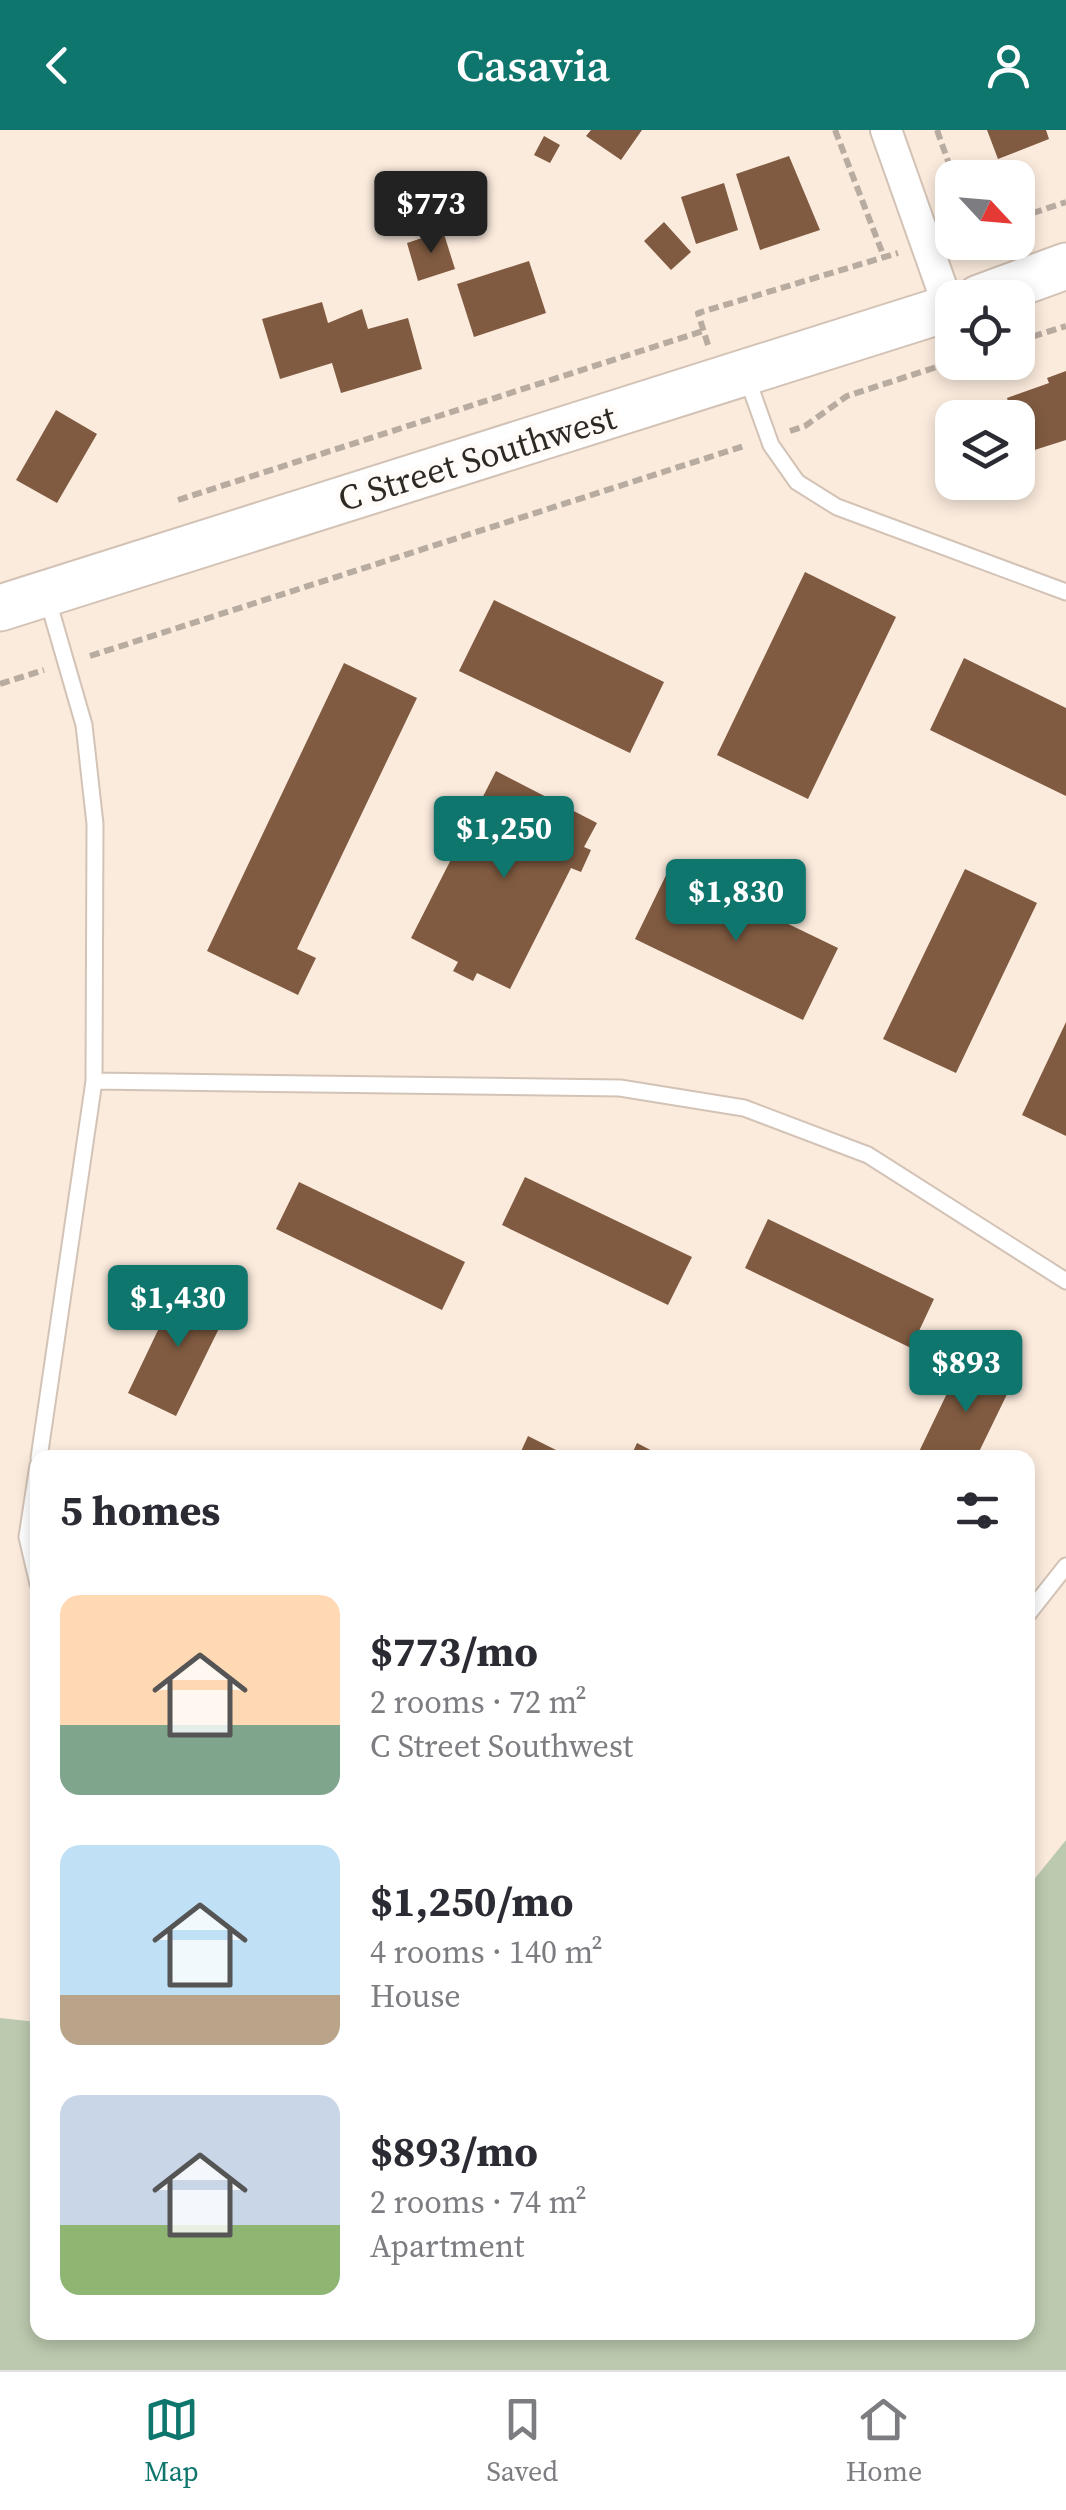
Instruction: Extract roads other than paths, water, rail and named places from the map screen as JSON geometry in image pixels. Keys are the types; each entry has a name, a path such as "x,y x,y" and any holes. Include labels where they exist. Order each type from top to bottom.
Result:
{"main road":[{"name":"C Street Southwest","path":"1027,280 1066,266"},
{"name":"C Street Southwest","path":"0,608 728,363 935,310"}],"street":[{"path":"886,130 950,280"}],"lane":[{"path":"728,363 768,438 797,482 838,507 1066,592"},
{"path":"40,1450 94,1081 95,824 84,725 46,593"},
{"path":"94,1081 620,1088 744,1108 868,1155 1066,1281"},
{"path":"30,1516 30,1550"},
{"path":"1035,1605 1066,1566"}]}
